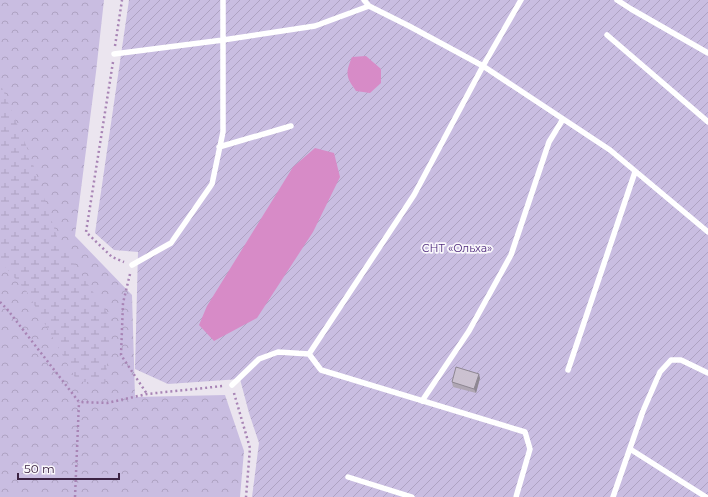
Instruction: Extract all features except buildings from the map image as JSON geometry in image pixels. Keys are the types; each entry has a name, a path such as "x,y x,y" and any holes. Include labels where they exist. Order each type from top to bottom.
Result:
{"lane":[{"path":"132,265 171,243 212,184 223,132 224,0"},
{"path":"364,0 369,6 483,66 610,150 708,232"},
{"path":"309,354 414,195 483,66 522,0"},
{"path":"617,0 708,53"},
{"path":"114,54 315,26 369,6"},
{"path":"608,35 708,122"},
{"path":"422,401 469,332 511,255 549,142 563,119"},
{"path":"219,147 291,126"},
{"path":"568,370 635,172"},
{"path":"232,385 259,359 278,352 309,354 321,370 525,432 530,449 516,497"},
{"path":"613,497 643,411 660,372 671,360 681,360 708,373"},
{"path":"630,449 706,497"},
{"path":"348,477 412,497"}],"path":[{"path":"122,0 86,232 112,257 132,265 123,303 121,355 147,394"},
{"path":"0,302 79,402 75,497"},
{"path":"79,402 107,403 147,394 232,385 250,448 246,497"}],"green space":[{"path":"0,0 104,0 75,236 132,295 135,397 225,395 244,451 240,497 0,497"},
{"name":"СНТ «Ольха»","path":"129,0 708,0 708,497 252,497 259,443 240,379 168,384 135,369 138,252 114,250 95,233"},
{"path":"0,83 30,155 58,240 112,320 105,384 77,381 27,292 0,261"}],"shaded area":[{"path":"366,56 381,69 381,83 370,93 356,91 348,79 348,68 352,57"},
{"path":"315,148 334,153 340,177 313,232 257,318 214,341 199,325 207,306 293,167"}]}
